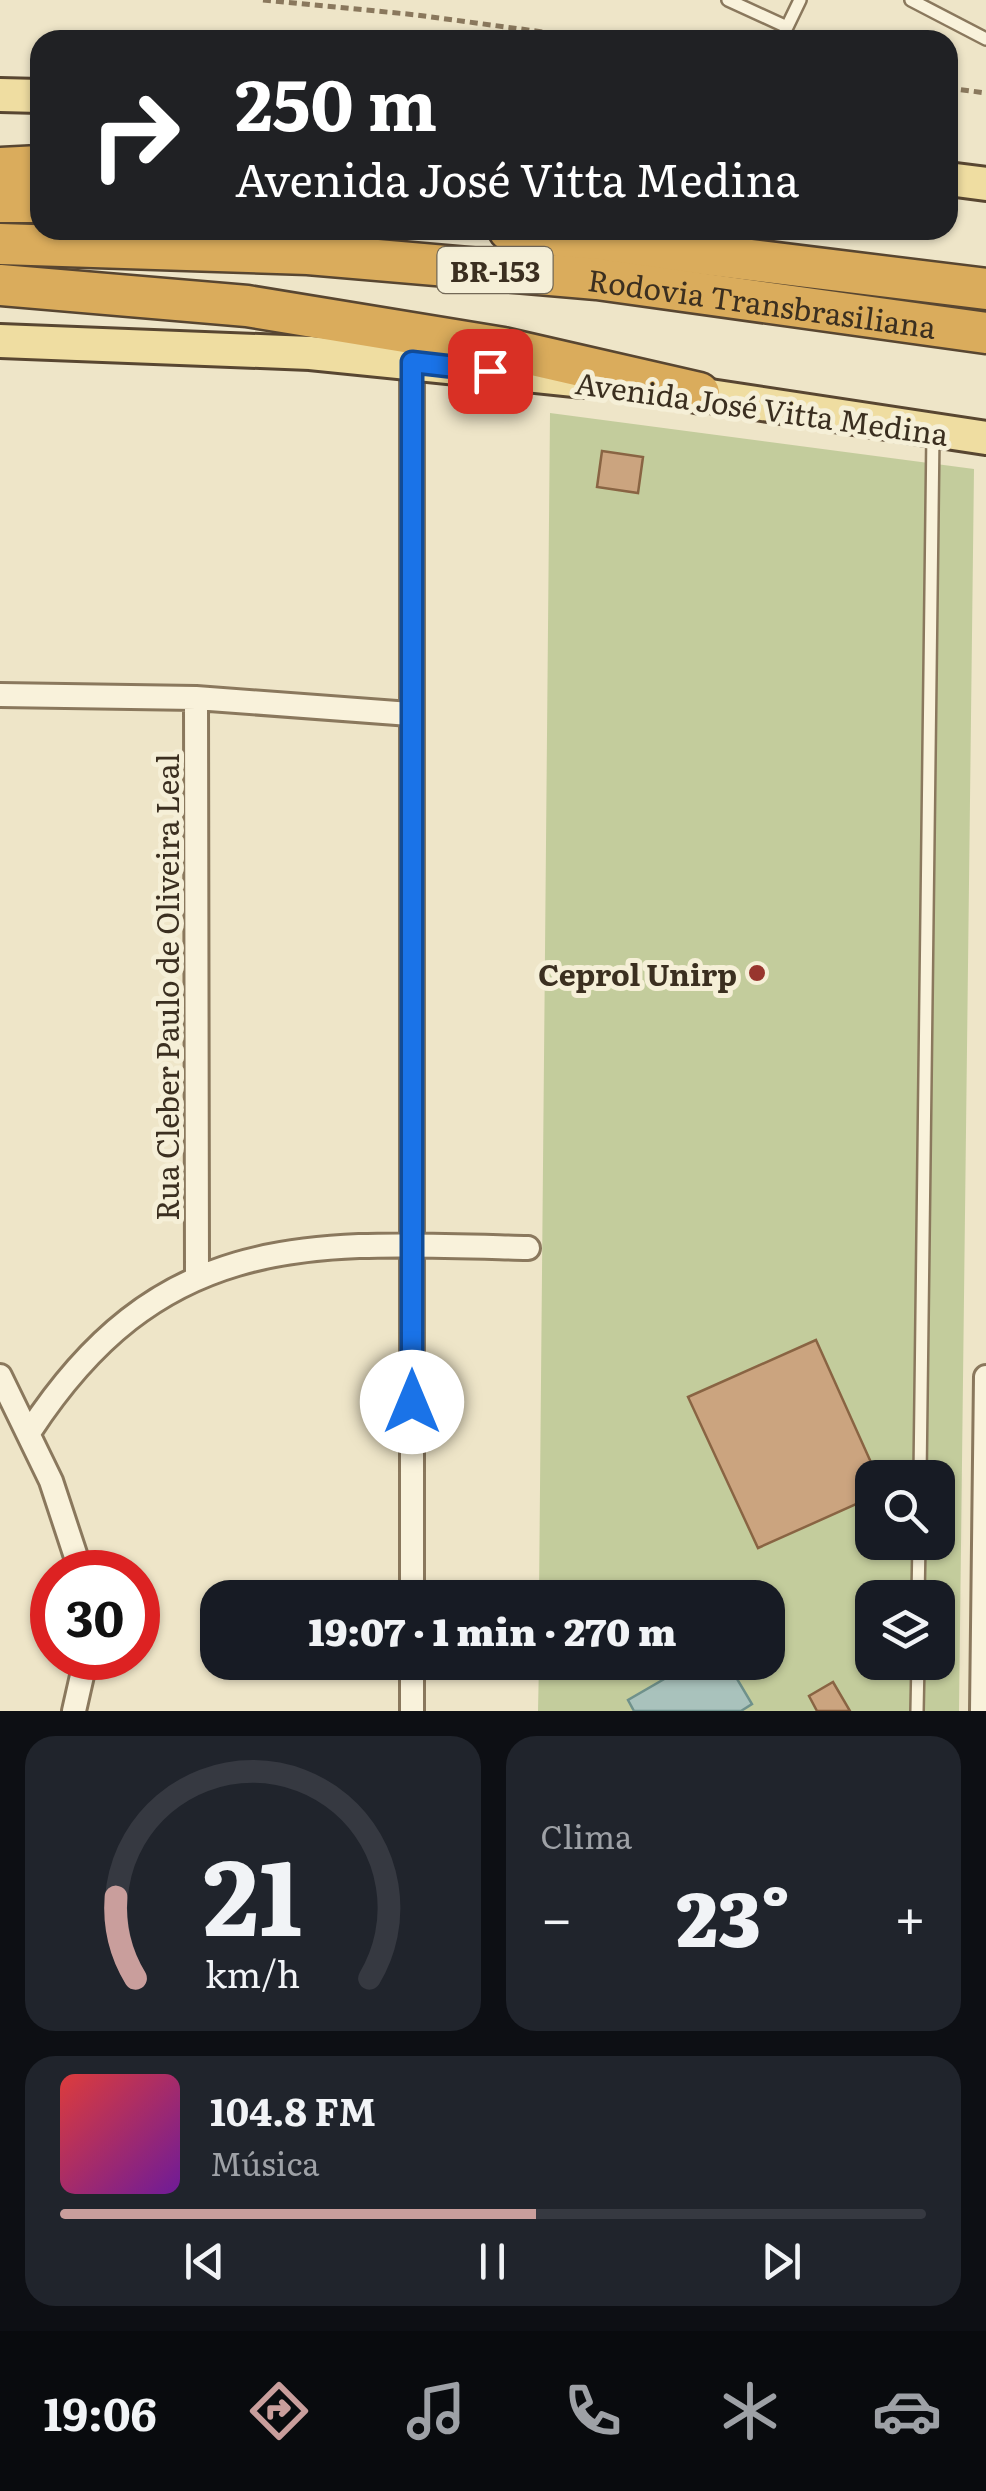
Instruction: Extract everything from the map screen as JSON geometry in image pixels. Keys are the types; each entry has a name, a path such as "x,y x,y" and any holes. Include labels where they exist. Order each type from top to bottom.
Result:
{"highway":[{"path":"0,168 30,166"},
{"path":"0,202 30,202"},
{"name":"Rodovia Transbrasiliana","path":"591,240 986,288"},
{"name":"Rodovia Transbrasiliana","path":"0,244 308,254 578,277 986,333"},
{"path":"0,284 247,306 503,348 698,394"}],"main road":[{"path":"0,95 30,96"},
{"path":"958,180 986,184"},
{"name":"Avenida José Vitta Medina","path":"0,341 310,353 412,362 698,394 986,438"}],"street":[{"path":"412,362 412,1580"},
{"path":"0,695 196,698 410,714"},
{"name":"Rua Cleber Paulo de Oliveira Leal","path":"196,698 197,1276"},
{"path":"30,1431 95,1349 150,1305 197,1276 276,1253 353,1244 528,1248"},
{"path":"0,1376 30,1431 73,1550"},
{"path":"982,1711 986,1377"},
{"path":"74,1711 81,1680"},
{"path":"412,1680 412,1711"}],"lane":[{"path":"728,0 787,28 800,0"},
{"path":"911,0 986,39"},
{"path":"920,1460 933,429"},
{"path":"917,1711 918,1680"}],"path":[{"path":"263,0 528,30"},
{"path":"292,4 306,0"},
{"path":"958,89 986,93"}],"green space":[{"name":"Ceprol Unirp","path":"550,413 974,469 959,1711 538,1711 539,1680 785,1680 785,1580 539,1580"}],"water":[{"path":"663,1680 738,1680 752,1704 741,1711 634,1711 628,1700"}],"building":[{"path":"602,451 643,457 638,493 597,487"},
{"path":"816,1340 870,1460 855,1460 855,1505 758,1548 688,1397"},
{"path":"833,1682 850,1711 817,1711 809,1696"}],"place":[{"name":"Ceprol Unirp","path":"757,973"}],"route":[{"path":"412,1402 412,362 490,371"}]}
